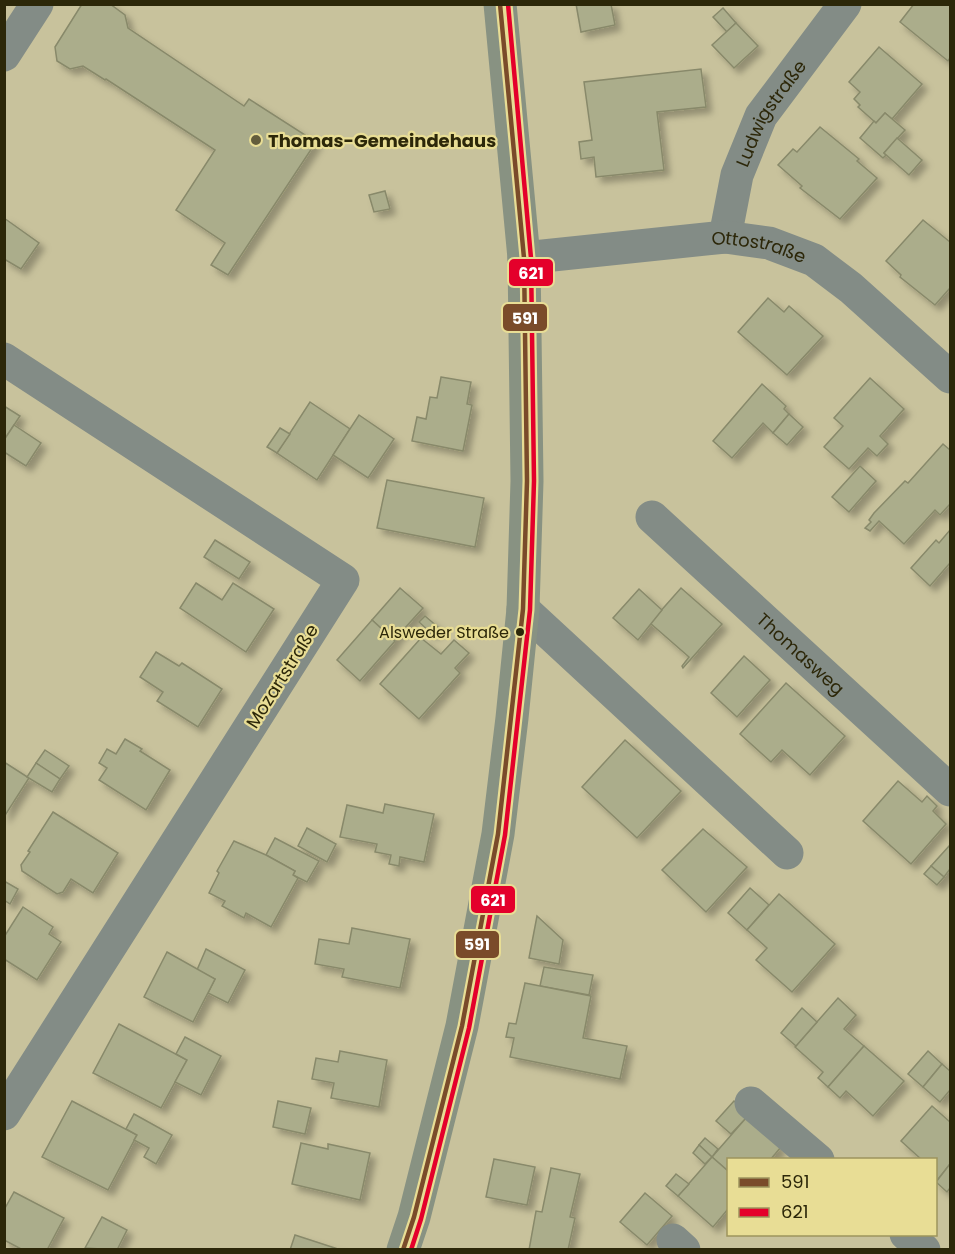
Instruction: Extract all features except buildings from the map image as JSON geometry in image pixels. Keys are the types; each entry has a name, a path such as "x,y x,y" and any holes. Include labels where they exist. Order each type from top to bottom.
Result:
{"street":[{"path":"4,55 37,4"},
{"path":"403,1250 414,1217 462,1026 498,834 523,609 527,481 524,258 500,4"},
{"name":"Ludwigstraße","path":"725,237 737,175 761,116 845,4"},
{"name":"Ottostraße","path":"524,258 725,237 769,243 814,260 851,288 951,377"},
{"name":"Mozartstraße","path":"4,359 343,580 4,1114"},
{"name":"Thomasweg","path":"652,517 951,790"},
{"path":"523,609 787,853"},
{"path":"751,1103 816,1158"},
{"path":"908,1236 924,1250"}],"transit line":[{"name":"591","path":"403,1250 414,1217 462,1026 498,834 523,609 527,481 524,258 500,4"},
{"name":"621","path":"411,1250 421,1219 469,1028 505,835 530,610 534,481 531,258 508,4"}],"place":[{"name":"Thomas-Gemeindehaus","path":"256,140"},
{"name":"Alsweder Straße","path":"520,632"}]}
